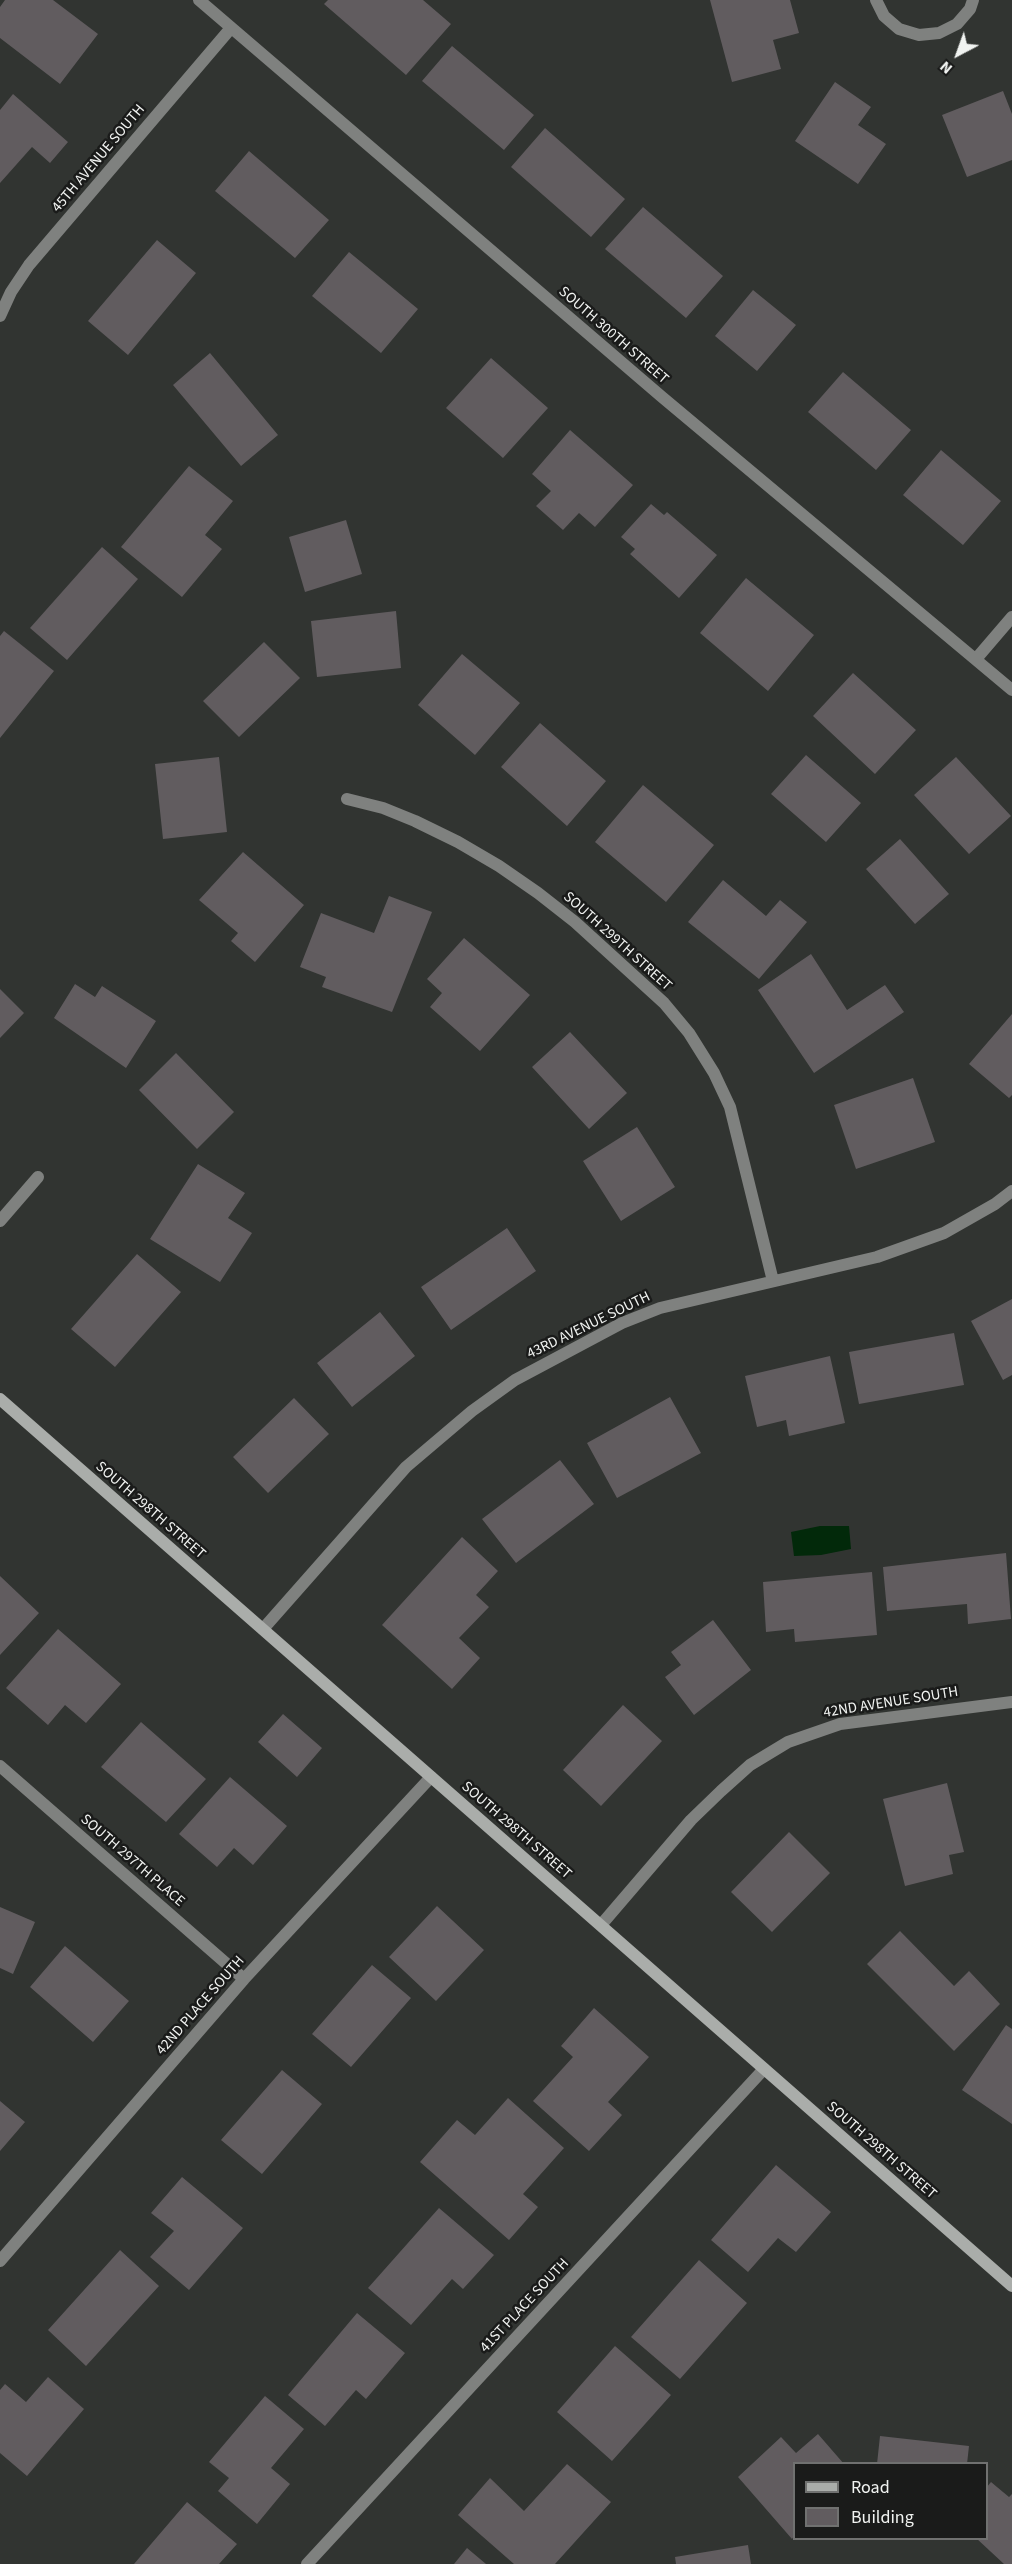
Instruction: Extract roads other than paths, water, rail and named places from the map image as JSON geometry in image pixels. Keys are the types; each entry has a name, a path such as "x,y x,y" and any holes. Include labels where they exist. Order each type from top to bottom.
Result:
{"street":[{"name":"SOUTH 300TH STREET","path":"199,0 662,397 1012,690"},
{"path":"876,0 884,16 899,29 919,35 939,33 957,24 970,9 973,0"},
{"name":"45TH AVENUE SOUTH","path":"0,316 11,292 29,265 231,28"},
{"path":"976,659 1012,617"},
{"name":"SOUTH 299TH STREET","path":"347,799 383,808 416,821 499,866 575,922 664,1003 689,1033 714,1073 730,1107 773,1281"},
{"path":"0,1221 38,1177"},
{"name":"43RD AVENUE SOUTH","path":"263,1629 406,1467 463,1418 515,1380 622,1323 660,1308 877,1257 944,1233 995,1204 1012,1191"},
{"name":"SOUTH 298TH STREET","path":"0,1399 1012,2286"},
{"name":"42ND AVENUE SOUTH","path":"601,1925 691,1820 750,1765 788,1742 840,1724 1012,1701"},
{"name":"SOUTH 297TH PLACE","path":"0,1766 244,1979"},
{"name":"42ND PLACE SOUTH","path":"0,2261 244,1979 431,1777"},
{"name":"41ST PLACE SOUTH","path":"307,2564 764,2069"}]}
